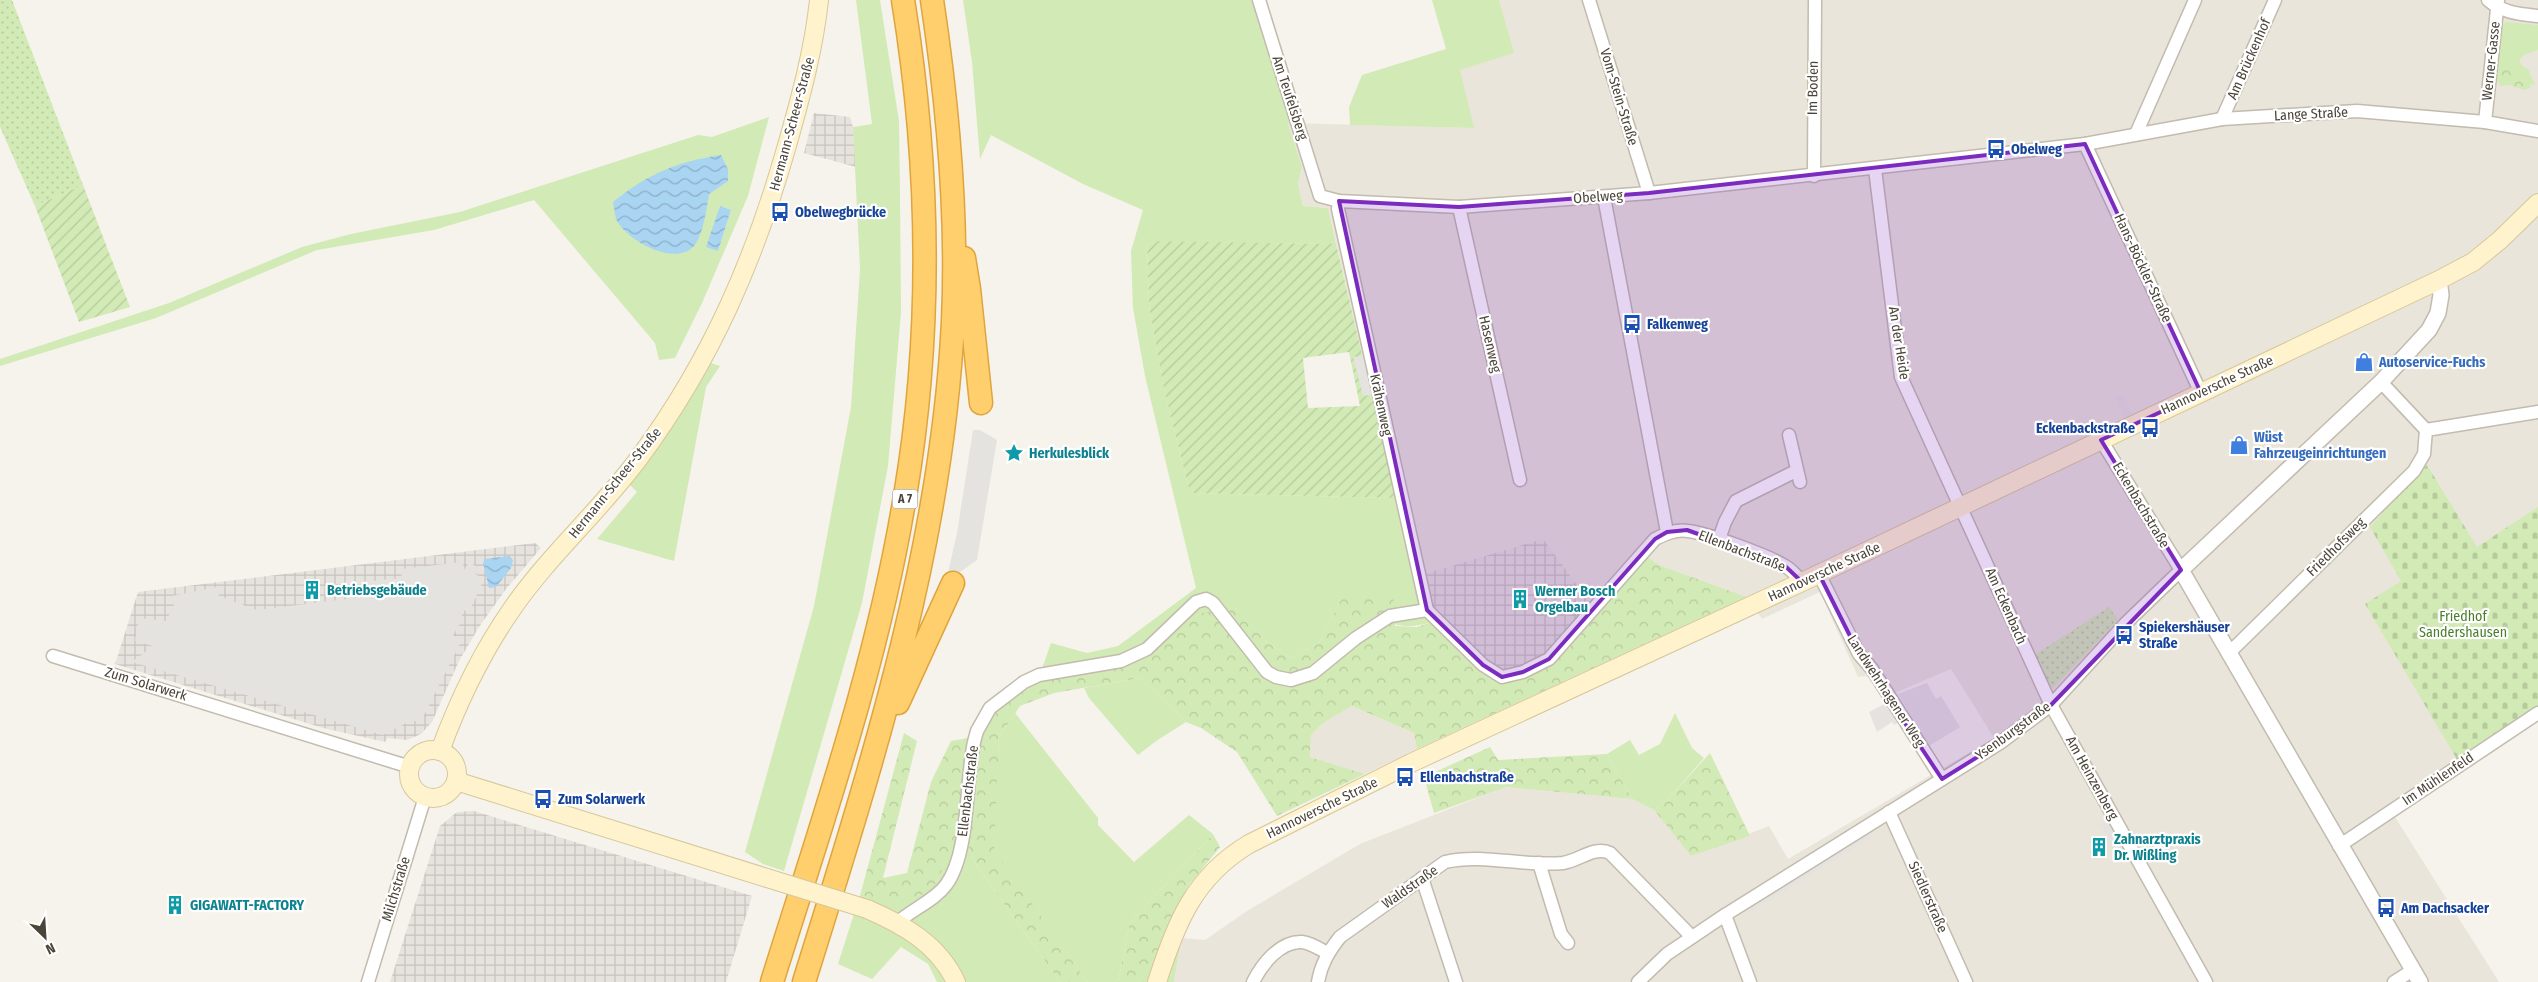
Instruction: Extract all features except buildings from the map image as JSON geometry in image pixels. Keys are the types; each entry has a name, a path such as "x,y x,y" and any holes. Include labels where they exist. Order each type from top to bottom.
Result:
{"highway":[{"name":"A 7","path":"772,982 849,732 870,653 902,514 916,423 924,317 925,205 918,117 903,0"},
{"name":"A 7","path":"804,982 901,652 931,512 944,427 953,321 954,204 948,122 932,0"},
{"path":"954,204 969,289 981,404"},
{"path":"877,738 904,692 953,583"}],"main road":[{"name":"Hermann-Scheer-Straße","path":"440,751 457,709 490,644 512,608 619,484 655,437 690,382 723,321 752,256 775,190 806,75 819,0"},
{"name":"Hannoversche Straße","path":"1157,982 1180,917 1207,876 1228,856 1249,844 1411,764 1819,574 2439,280 2473,262 2500,240 2538,203"},
{"path":"440,751 454,763 456,781 445,795 434,798 425,797 416,792 410,783 410,767 414,758 422,752 440,751"},
{"path":"456,781 867,909 897,922 930,946 948,967 956,982"}],"street":[{"name":"Am Teufelsberg","path":"1259,0 1320,196"},
{"name":"Vom-Stein-Straße","path":"1588,0 1649,193"},
{"name":"Im Boden","path":"1814,176 1815,0"},
{"path":"2136,134 2195,0"},
{"name":"Am Brückenhof","path":"2222,119 2275,0"},
{"path":"2494,2 2511,13 2538,16"},
{"name":"Werner-Gasse","path":"2485,122 2494,2"},
{"name":"Lange Straße","path":"2085,144 2222,119 2357,111 2485,122 2538,131"},
{"name":"Obelweg","path":"1320,196 1338,200 1459,207 1649,193 1814,176 2085,144"},
{"name":"Hans-Böckler-Straße","path":"2085,144 2201,393"},
{"name":"An der Heide","path":"1875,169 1901,377 1962,506"},
{"path":"1427,610 1484,665 1502,677 1523,672 1549,659 1654,539 1667,532 1604,196"},
{"name":"Krähenweg","path":"1338,200 1338,209 1427,610"},
{"name":"Hasenweg","path":"1459,207 1520,480"},
{"name":"Ysenburgstraße","path":"1638,982 1667,954 1724,915 2000,743 2052,705 2125,624 2381,382 2434,323 2440,302 2439,280"},
{"path":"2381,382 2426,430 2538,412"},
{"name":"Friedhofsweg","path":"2228,654 2414,471 2424,454 2426,430"},
{"path":"1719,539 1736,501 1798,477 1789,435"},
{"name":"Eckenbachstraße","path":"2101,440 2181,570"},
{"name":"Am Eckenbach","path":"1962,506 2052,705"},
{"name":"Ellenbachstraße","path":"1667,532 1687,530 1719,539 1784,565 1794,572 1802,582"},
{"path":"2181,570 2339,846 2416,976 2394,982"},
{"name":"Landwehrhagener Weg","path":"1819,574 1859,654 1872,669 1942,779"},
{"name":"Ellenbachstraße","path":"897,922 911,910 938,893 957,865 970,762 977,730 990,708 1024,682 1039,675 1121,660 1147,649 1186,608 1206,598 1223,614 1267,672 1276,677 1291,680 1313,673 1356,638 1390,616 1427,610"},
{"name":"Zum Solarwerk","path":"53,656 410,767"},
{"name":"Am Heinzenberg","path":"2052,705 2206,982"},
{"name":"Im Mühlenfeld","path":"2339,846 2538,713"},
{"name":"Milchstraße","path":"368,982 425,797"},
{"name":"Siedlerstraße","path":"1889,812 1966,982"},
{"name":"Waldstraße","path":"1318,982 1320,970 1327,953 1340,937 1445,862 1463,858 1539,863 1564,862 1602,850 1610,853 1692,937"},
{"path":"1539,863 1560,934 1568,943"},
{"path":"1422,878 1456,982"},
{"path":"1724,915 1750,982"},
{"path":"1254,982 1276,951 1290,944 1302,942 1327,953"}],"highlighted area":[{"path":"2085,144 2201,393 2101,440 2181,570 2051,705 2000,743 1942,779 1859,654 1819,574 1802,582 1784,565 1687,530 1667,532 1655,539 1549,659 1523,672 1502,677 1483,665 1427,610 1339,201 1459,207 1649,193"}],"shaded area":[{"path":"1499,0 2538,0 2538,721 2395,817 2499,982 1174,982 1181,938 1205,940 1247,911 1360,844 1505,787 1632,799 1654,810 1691,856 1769,826 1788,859 1994,738 1951,669 1885,697 1867,676 1858,677 1820,592 1762,619 1747,597 1659,565 1645,555 1596,611 1414,577 1328,208 1303,206 1298,183 1302,167 1288,123 1473,128 1459,70 1513,53"},
{"path":"814,113 850,117 853,127 856,167 804,153"},
{"path":"1370,355 1379,394 1363,396 1353,357"},
{"path":"2123,394 2132,414 2124,418 2115,397"},
{"path":"973,430 980,430 997,440 977,560 946,582 957,533"},
{"path":"1543,539 1596,611 1550,663 1499,682 1431,622 1414,577"},
{"path":"535,543 541,548 506,589 479,627 459,661 432,722 421,734 407,740 387,738 385,742 323,728 115,664 138,592"},
{"path":"463,562 464,570 469,563 478,567 475,574 484,579 469,612 460,609 463,619 453,635 462,640 420,723 412,720 383,735 132,662 153,646 135,641 139,618 166,621 174,605 172,596 217,587 219,596 257,610 363,597 362,582 402,578 401,569"},
{"path":"1927,683 1936,699 1941,696 1960,727 1929,746 1898,694"},
{"path":"1888,702 1900,721 1894,725 1892,722 1877,732 1869,712"},
{"path":"1352,706 1414,733 1417,749 1365,774 1310,757 1311,735 1323,723"},
{"path":"474,811 752,896 726,982 390,982 440,826 457,812"},
{"path":"2108,820 2125,849 2116,852 2099,824"},
{"path":"1870,829 1874,835 1751,912 1747,906"}],"green space":[{"path":"0,0 12,0 83,185 35,206 0,127"},
{"path":"856,0 880,0 899,121 901,312 888,466 862,603 784,871 763,864 745,852 814,606 851,407 860,269 853,127 872,124"},
{"path":"963,0 1266,0 1303,122 1288,123 1302,167 1298,183 1303,206 1328,208 1336,244 1147,242 1149,306 1163,385 1190,493 1396,498 1431,622 1406,626 1395,624 1374,616 1342,598 1319,643 1290,658 1267,642 1234,607 1152,651 1037,683 1051,643 1087,653 1118,646 1196,588 1145,376 1133,308 1131,251 1143,210 1083,184 991,135 980,159 972,62"},
{"path":"1432,0 1499,0 1514,53 1460,70 1474,128 1350,125 1349,107 1362,75 1446,49"},
{"path":"2507,22 2538,25 2538,50 2524,55 2519,60 2522,66 2528,69 2535,85 2502,79 2500,74 2495,72 2502,24"},
{"path":"2519,67 2530,78 2530,88 2524,90 2509,85 2500,86 2496,79 2497,75 2504,70"},
{"path":"769,117 748,196 702,303 675,358 659,360 655,343 534,200 434,230 317,250 156,318 0,366 0,359 169,303 302,247 351,234 460,212 698,135 712,137","holes":["719,206 731,210 718,251"]},
{"path":"83,185 130,307 79,322 35,206"},
{"path":"1147,241 1336,244 1396,498 1190,493 1163,385 1149,306","holes":["1349,352 1360,406 1308,408 1303,358"]},
{"path":"711,363 720,366 706,387 674,561 597,539 637,492 630,485"},
{"name":"Friedhof Sandershausen","path":"2427,465 2477,547 2538,507 2538,707 2458,761 2365,604 2401,581 2370,527"},
{"path":"1645,555 1659,565 1747,597 1417,749 1414,733 1352,706 1323,723 1311,735 1310,757 1365,774 1277,816 1237,752 1201,728 1186,722 1140,678 1054,693 1020,706 999,737 994,850 1087,982 1060,982 977,866 968,846 950,849 937,882 912,903 869,900 861,892 904,733 917,741 883,878 907,873 931,782 951,741 980,736 994,714 1013,697 1037,683 1152,651 1192,615 1234,607 1267,642 1290,658 1319,643 1342,598 1393,594 1395,626 1417,627 1431,622 1478,668 1523,678"},
{"path":"2109,607 2118,620 2053,688 2045,681 2033,656"},
{"path":"1140,678 1186,722 1138,755 1089,698 1084,688"},
{"path":"1015,713 1098,818 1098,825 1134,862 1189,815 1213,834 1130,922 1118,982 1087,982 993,850 999,737"},
{"path":"1675,713 1692,748 1704,758 1668,799 1654,810 1632,799 1607,754 1630,740 1639,755 1660,744"},
{"path":"1490,747 1498,760 1607,754 1632,799 1506,787 1434,813 1424,777"},
{"path":"1710,753 1750,836 1691,856 1654,810 1668,799"},
{"path":"1213,834 1220,847 1189,885 1173,914 1181,938 1174,982 1118,982 1130,922"},
{"path":"968,846 977,866 1060,982 937,982 928,964 901,947 872,979 838,964 861,892 869,900 937,882 950,848"}],"water":[{"path":"721,155 728,169 728,181 709,194 700,235 694,246 686,252 676,254 664,253 652,249 631,236 617,221 613,202 638,184 663,171 690,161"},
{"path":"720,206 731,210 718,251 706,247"},
{"path":"509,556 513,560 511,568 496,587 489,588 483,563 485,559"}],"place":[{"name":"Obelweg","path":"1996,149"},
{"name":"Obelwegbrücke","path":"780,212"},
{"name":"Falkenweg","path":"1632,324"},
{"name":"Autoservice-Fuchs","path":"2364,362"},
{"name":"Eckenbackstraße","path":"2150,428"},
{"name":"Wüst Fahrzeugeinrichtungen","path":"2239,445"},
{"name":"Herkulesblick","path":"1014,453"},
{"name":"Betriebsgebäude","path":"312,590"},
{"name":"Werner Bosch Orgelbau","path":"1520,599"},
{"name":"Spiekershäuser Straße","path":"2124,635"},
{"name":"Ellenbachstraße","path":"1405,777"},
{"name":"Zum Solarwerk","path":"543,799"},
{"name":"Zahnarztpraxis Dr. Wißling","path":"2099,847"},
{"name":"GIGAWATT-FACTORY","path":"175,905"},
{"name":"Am Dachsacker","path":"2386,908"}]}
